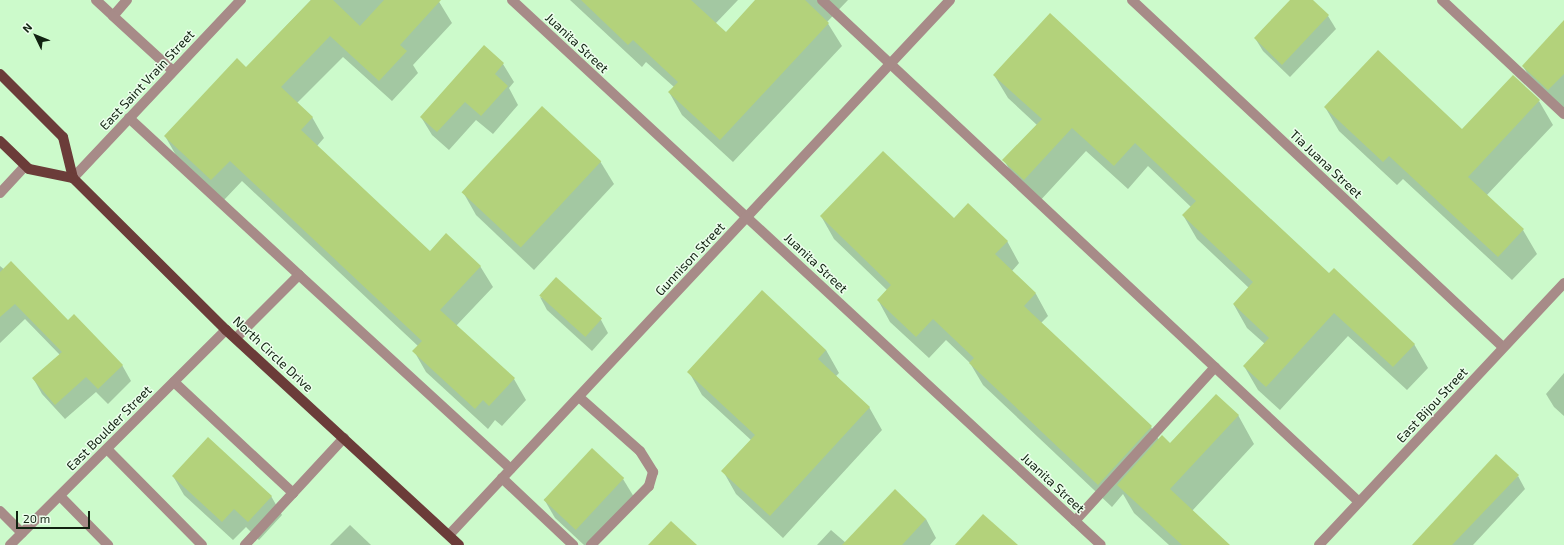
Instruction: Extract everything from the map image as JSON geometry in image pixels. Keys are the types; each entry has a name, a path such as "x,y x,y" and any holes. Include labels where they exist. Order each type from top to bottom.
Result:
{"main road":[{"path":"0,74 63,137 73,178 29,169 0,141"},
{"name":"North Circle Drive","path":"73,178 226,330 459,545"}],"street":[{"path":"96,0 173,71"},
{"path":"113,16 127,0"},
{"name":"East Saint Vrain Street","path":"73,178 241,0"},
{"name":"Juanita Street","path":"512,0 748,217 1099,544"},
{"path":"822,0 1359,502"},
{"name":"Gunnison Street","path":"449,535 950,0"},
{"name":"Tia Juana Street","path":"1132,0 1503,347"},
{"path":"1442,0 1564,114"},
{"path":"129,118 511,469"},
{"path":"0,193 25,166"},
{"path":"236,338 299,275"},
{"name":"East Bijou Street","path":"1319,545 1564,283"},
{"name":"East Boulder Street","path":"10,545 226,330"},
{"path":"1075,521 1215,367"},
{"path":"174,382 293,493"},
{"path":"579,397 640,451 653,472 649,486 591,545"},
{"path":"245,545 344,438"},
{"path":"106,449 202,545"},
{"path":"502,478 573,545"},
{"path":"60,496 108,545"},
{"path":"0,511 22,533"}],"building":[{"path":"311,0 333,0 360,26 384,0 441,0 400,45 407,51 379,81 330,36 281,87 313,117 301,130 430,251 446,233 481,266 440,310 515,378 489,406 483,400 475,409 412,351 422,341 230,161 211,180 164,136 237,58 246,67"},
{"path":"581,0 691,0 726,32 755,0 805,0 829,23 720,140 668,92 678,82 633,40 628,45"},
{"path":"1290,0 1313,0 1329,15 1282,65 1254,38"},
{"path":"1050,13 1329,273 1334,268 1415,344 1393,367 1334,313 1266,387 1243,366 1269,338 1233,304 1253,282 1182,215 1196,201 1135,143 1114,166 1072,128 1024,180 1002,160 1042,119 993,75"},
{"path":"1564,20 1564,74 1548,90 1522,66"},
{"path":"484,45 504,63 495,74 508,86 481,116 465,102 437,132 420,117"},
{"path":"1378,50 1462,129 1513,75 1540,100 1468,177 1524,229 1498,257 1389,156 1383,162 1324,107"},
{"path":"542,106 601,161 521,248 462,192"},
{"path":"883,151 954,218 968,203 1008,241 995,254 1036,293 1024,306 1152,426 1098,485 969,363 974,358 933,319 916,337 877,300 891,285 820,216"},
{"path":"11,261 68,320 74,314 123,365 98,389 86,377 55,405 32,378 62,352 15,304 0,317 0,272"},
{"path":"556,277 602,318 585,337 539,296"},
{"path":"762,290 826,350 818,359 870,407 770,516 721,471 755,435 687,372"},
{"path":"1216,394 1239,415 1170,489 1230,545 1182,545 1117,485 1162,435 1170,443"},
{"path":"208,437 272,496 248,522 234,509 222,522 172,476"},
{"path":"592,448 624,478 576,530 544,500"},
{"path":"1496,454 1519,475 1452,545 1412,545"},
{"path":"895,489 926,519 902,545 842,545"},
{"path":"983,514 1018,545 955,545"},
{"path":"671,521 697,545 648,545"}]}
